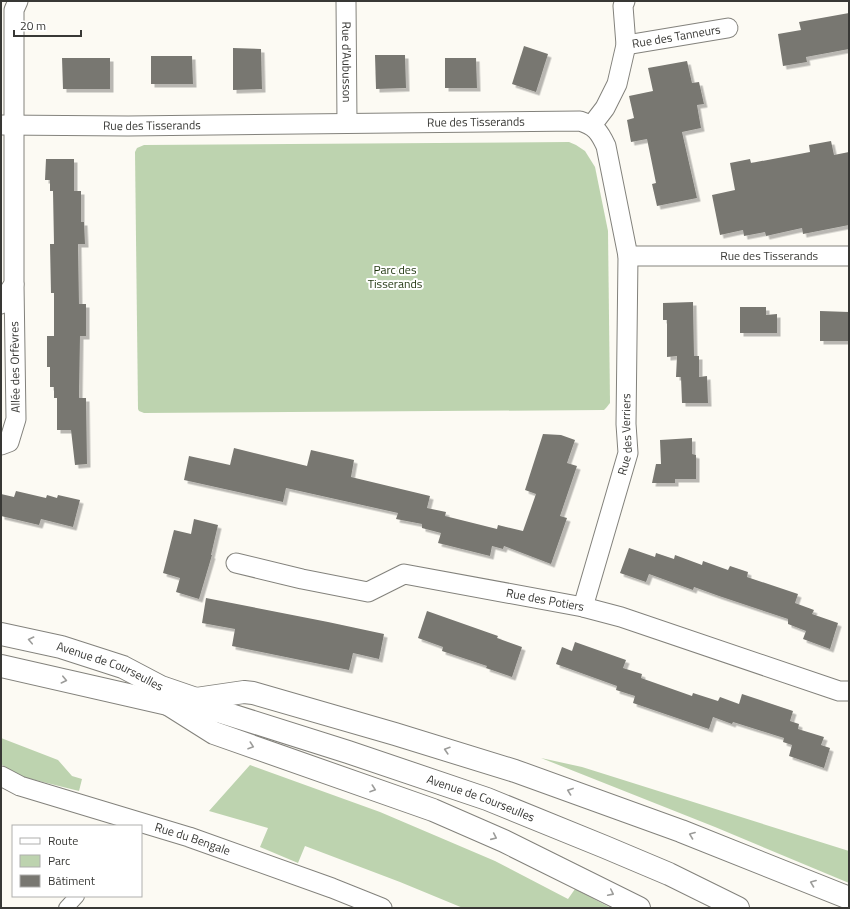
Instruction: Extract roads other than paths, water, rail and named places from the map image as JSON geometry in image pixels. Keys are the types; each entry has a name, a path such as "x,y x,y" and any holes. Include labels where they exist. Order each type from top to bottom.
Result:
{"main road":[{"name":"Avenue de Courseulles","path":"1,634 61,647 124,667 161,687 196,699 215,710 348,752 487,799 662,871 738,908"},
{"name":"Avenue de Courseulles","path":"1,666 191,709 215,710"},
{"path":"196,699 244,692 395,734 515,771 682,831 849,898"},
{"path":"168,704 214,733 433,810 504,841 639,908"}],"street":[{"path":"8,125 14,10 18,1"},
{"name":"Rue d'Aubusson","path":"346,1 347,123"},
{"name":"Rue des Tanneurs","path":"592,125 606,108 617,84 626,45 623,6 625,1"},
{"name":"Rue des Tanneurs","path":"626,45 728,28"},
{"name":"Rue des Tisserands","path":"8,125 128,126 564,121 580,121 592,125"},
{"name":"Allée des Orfèvres","path":"1,445 9,442 16,419 14,284 8,125"},
{"path":"592,125 600,134 606,146 628,256"},
{"name":"Rue des Tisserands","path":"628,256 849,256"},
{"name":"Rue des Verriers","path":"583,607 628,452 626,424 628,256"},
{"path":"1,304 14,284"},
{"name":"Rue des Potiers","path":"236,563 302,579 368,592 404,574 583,607 621,617 839,691 849,691"},
{"name":"Rue du Bengale","path":"1,776 20,786 189,837 332,888 357,904 382,908"},
{"path":"66,908 75,897"}],"park label":[{"name":"Parc des Tisserands","path":"395,277"}]}
